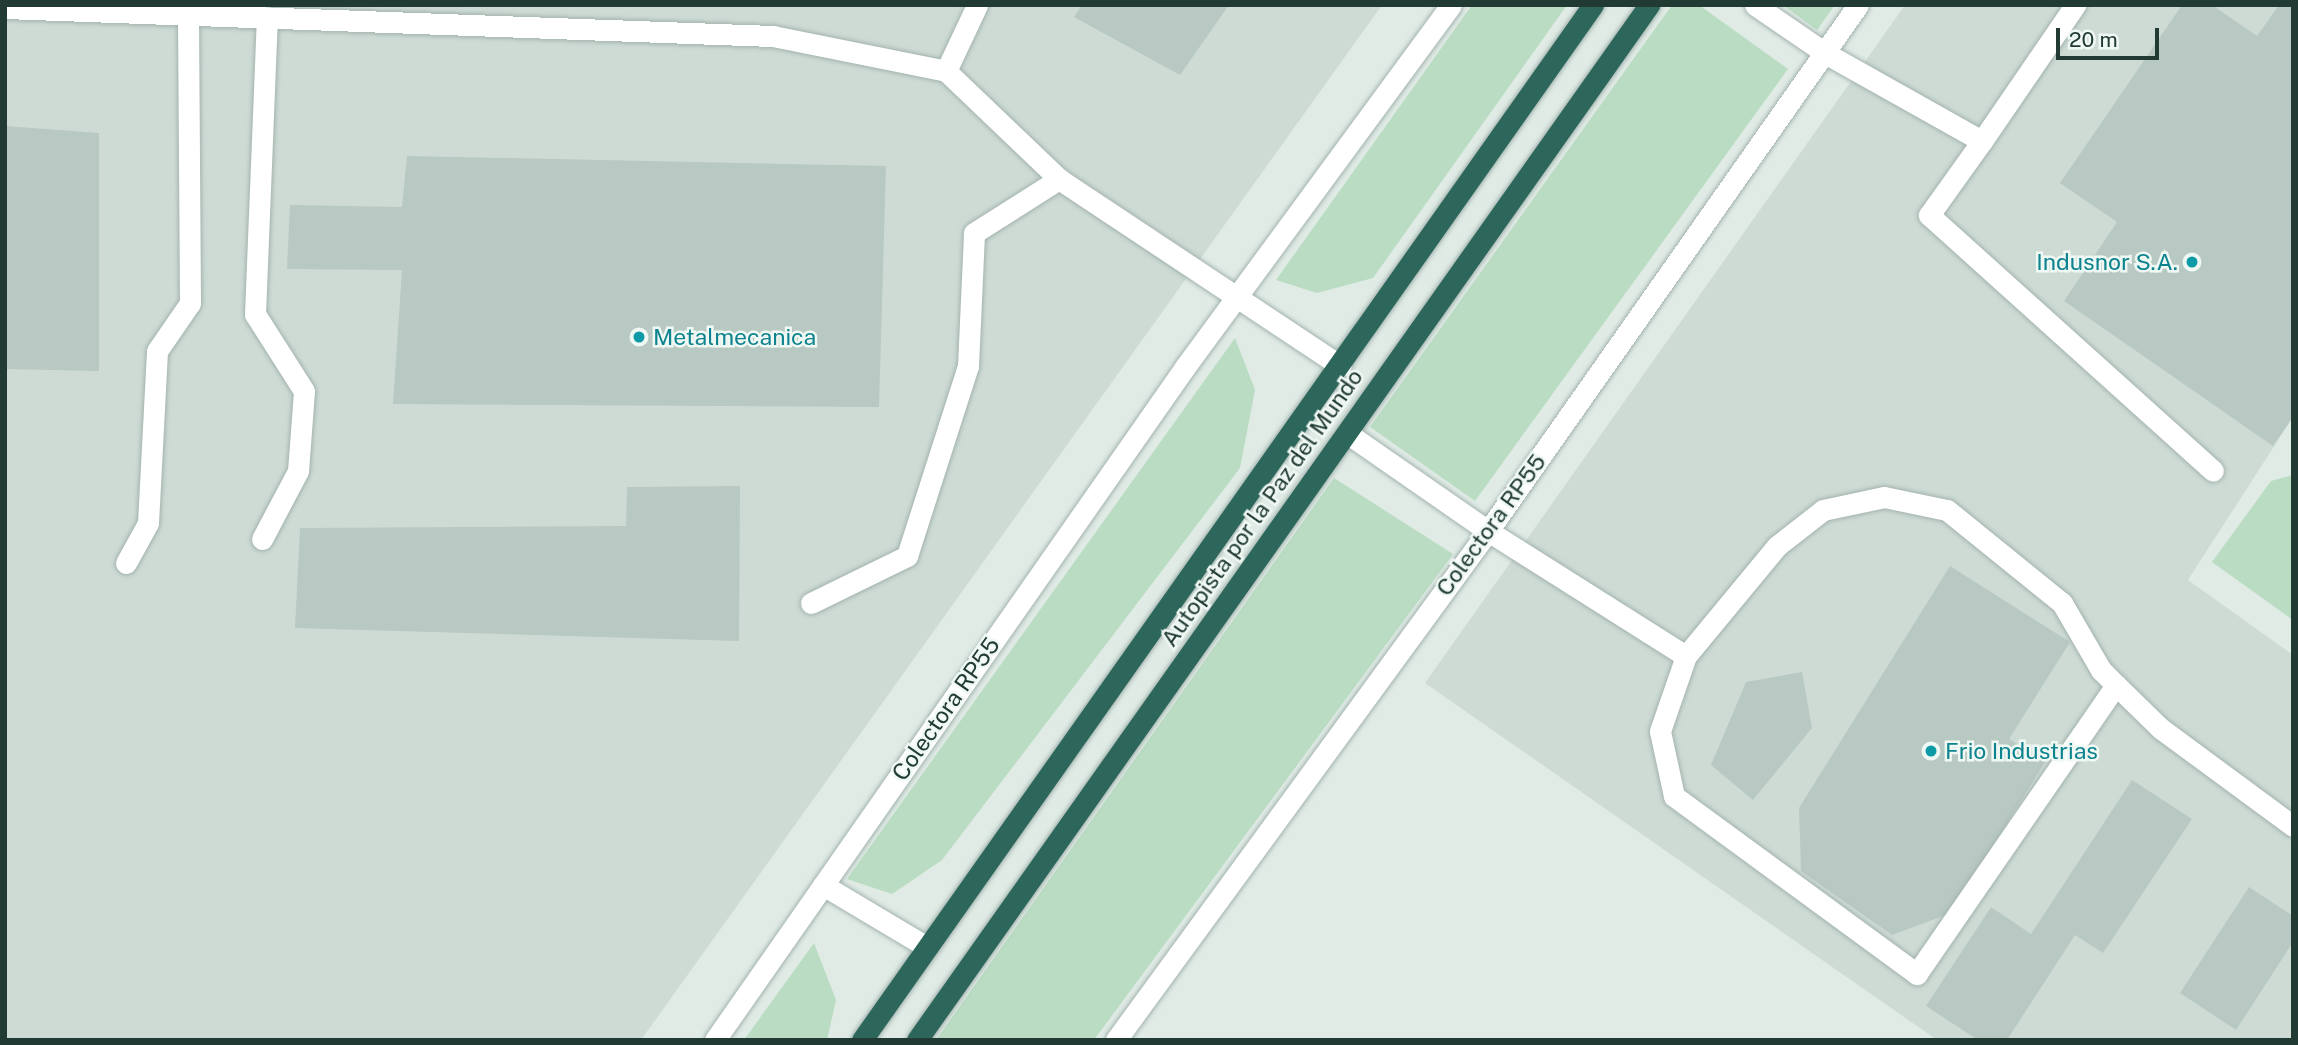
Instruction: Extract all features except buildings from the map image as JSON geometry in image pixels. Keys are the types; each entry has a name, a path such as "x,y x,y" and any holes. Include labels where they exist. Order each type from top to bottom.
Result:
{"highway":[{"name":"Autopista por la Paz del Mundo","path":"862,1040 1593,5"},
{"name":"Autopista por la Paz del Mundo","path":"917,1040 1649,5"}],"street":[{"path":"946,71 977,5"},
{"name":"Colectora RP55","path":"715,1040 1235,299 1451,5"},
{"path":"1755,5 1825,53 1982,141"},
{"name":"Colectora RP55","path":"1116,1040 1488,531 1858,5"},
{"path":"2075,5 1928,215 2213,471"},
{"path":"5,8 773,36 946,71 1059,179 1235,299 1340,366"},
{"path":"125,563 148,523 157,351 190,303 188,15"},
{"path":"262,539 298,471 304,391 255,314 267,18"},
{"path":"811,603 907,556 968,366 974,233 1059,179"},
{"path":"1347,433 1488,531 1686,656"},
{"path":"2116,685 1917,974 1674,796 1660,731 1686,656 1777,545 1823,510 1884,497 1947,510 2062,603 2101,670 2160,728 2293,826"},
{"path":"823,885 927,947"}],"shaded area":[{"path":"5,5 1382,5 641,1040 5,1040"},
{"path":"1905,5 2293,5 2293,417 2188,580 2293,655 2293,1040 1937,1040 1425,683"}],"green space":[{"path":"1472,5 1567,5 1373,278 1317,293 1276,280"},
{"path":"1672,5 1699,5 1788,69 1475,501 1370,427"},
{"path":"1783,5 1835,5 1817,30"},
{"path":"1235,338 1255,390 1240,468 942,860 892,894 847,879"},
{"path":"2293,475 2293,620 2212,562 2271,481"},
{"path":"1334,478 1453,554 1094,1040 936,1040"},
{"path":"814,943 836,1000 827,1040 744,1040"}],"place":[{"name":"Indusnor S.A.","path":"2192,262"},
{"name":"Metalmecanica","path":"639,337"},
{"name":"Frio Industrias","path":"1931,751"}]}
